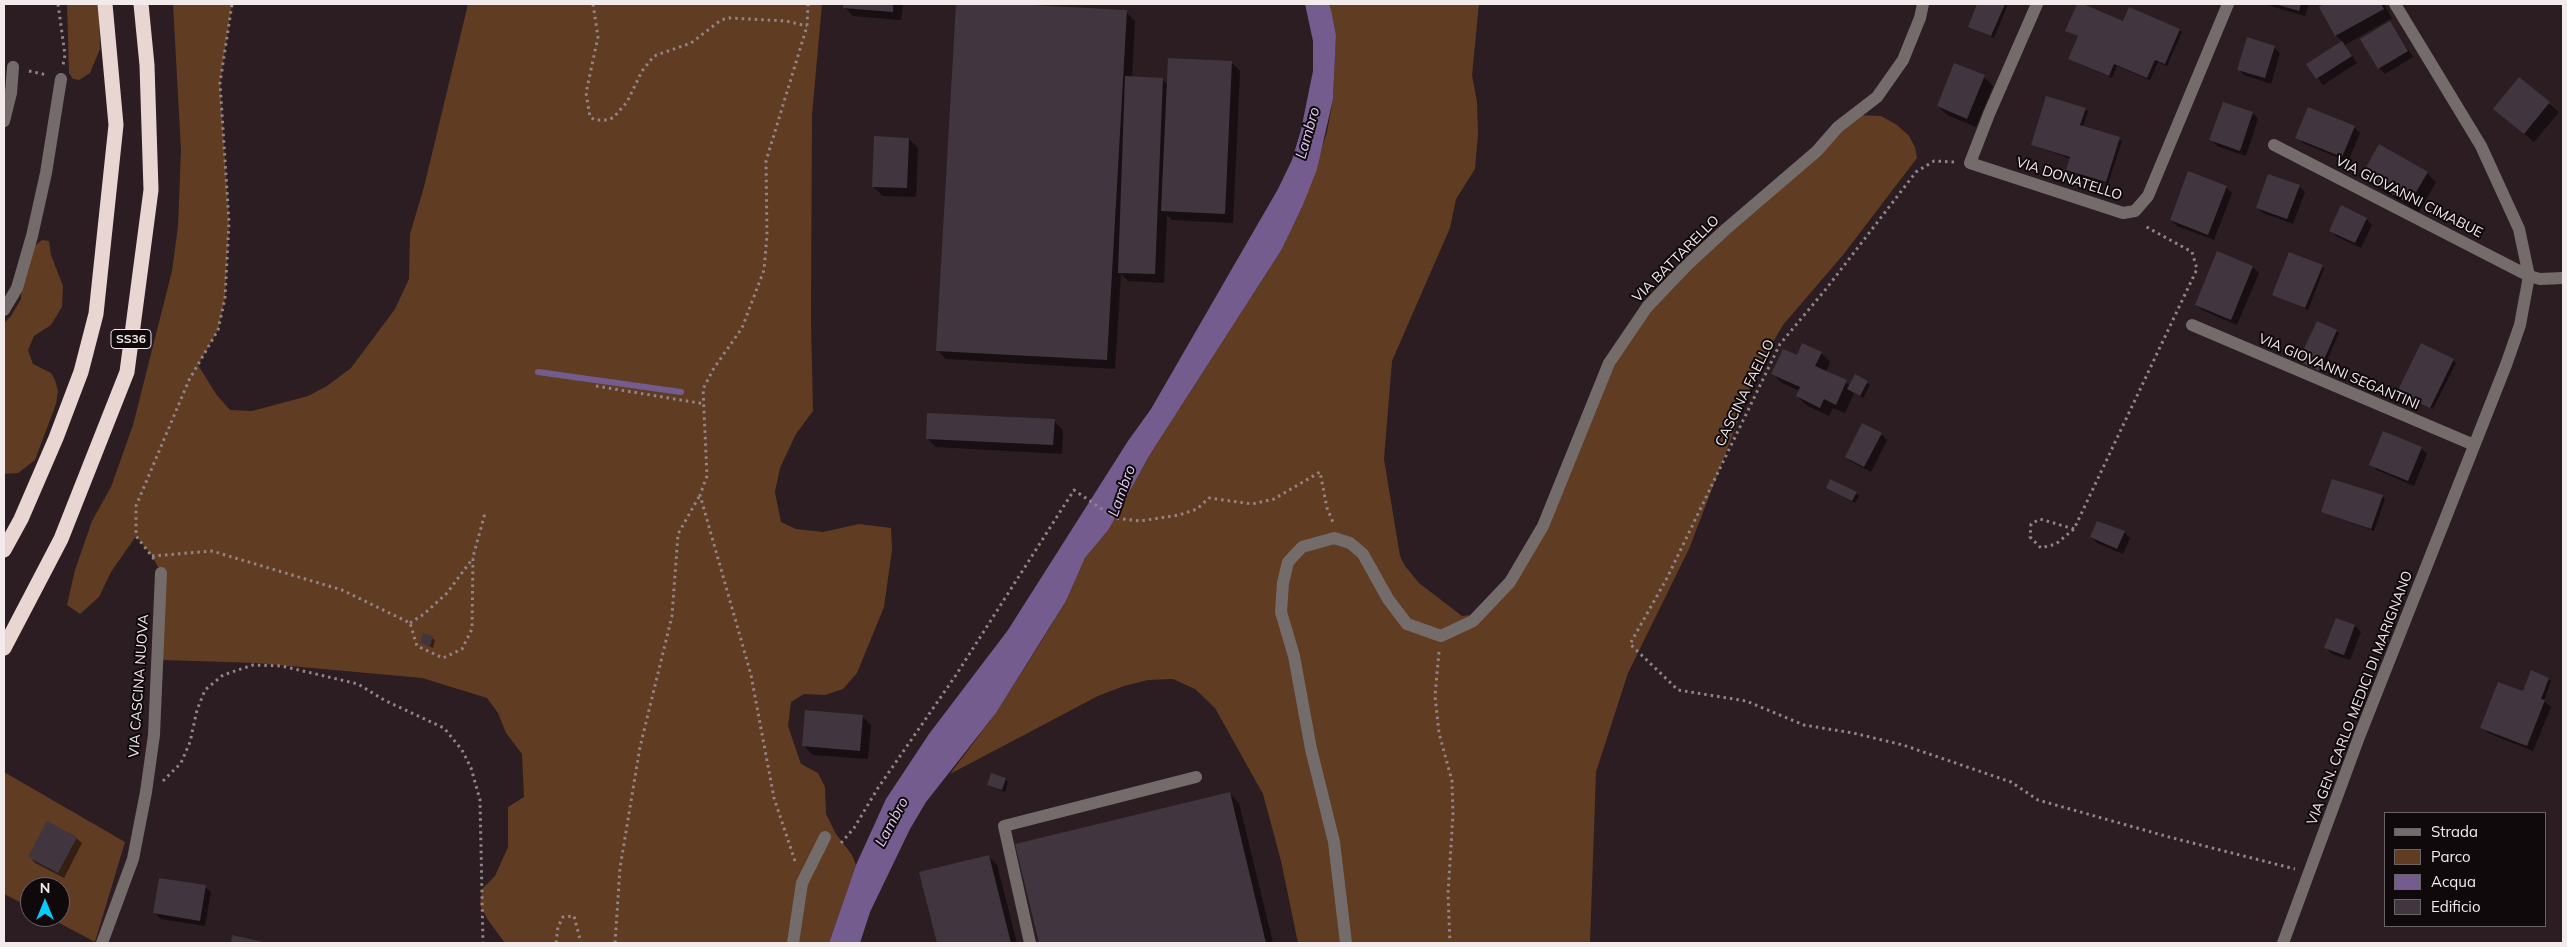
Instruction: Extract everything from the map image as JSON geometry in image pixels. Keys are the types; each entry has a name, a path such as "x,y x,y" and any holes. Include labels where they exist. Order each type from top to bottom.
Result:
{"highway":[{"name":"SS36","path":"4,550 21,519 56,438 81,372 96,314 116,125 105,4"},
{"name":"SS36","path":"4,648 61,539 127,372 151,190 148,65 141,4"}],"street":[{"name":"VIA BATTARELLO","path":"1440,640 1473,621 1510,582 1543,526 1609,363 1647,307 1687,265 1726,229 1817,151 1838,127 1877,97 1903,60 1920,18 1923,4"},
{"path":"1970,163 1989,114 2037,4"},
{"name":"VIA DONATELLO","path":"1970,163 2124,213 2135,212 2148,196 2228,4"},
{"path":"2395,4 2481,146 2519,229 2529,276 2540,279 2563,278"},
{"path":"4,121 11,93 13,67"},
{"path":"4,310 17,288 32,236 46,173 61,79"},
{"name":"VIA GIOVANNI CIMABUE","path":"2274,145 2529,276"},
{"name":"VIA GEN. CARLO MEDICI DI MARIGNANO","path":"2283,943 2359,737 2467,465 2520,325 2529,276"},
{"name":"VIA GIOVANNI SEGANTINI","path":"2192,325 2474,446"},
{"path":"1346,943 1334,842 1311,749 1294,656 1281,612 1283,583 1288,562 1302,547 1334,538 1350,543 1363,554 1388,599 1407,624 1440,640"},
{"name":"VIA CASCINA NUOVA","path":"102,943 133,859 146,792 154,735 161,573"},
{"path":"1030,943 1004,826 1196,777"},
{"path":"794,943 802,883 825,837"}],"path":[{"path":"13,67 61,79 64,55 58,4"},
{"path":"161,573 152,556 136,536 136,506 189,380 218,330 225,298 229,222 220,83 232,4"},
{"path":"593,4 598,37 586,93 590,117 602,121 614,117 627,102 642,72 654,56 691,43 721,20 729,18 786,21 806,26"},
{"path":"615,943 620,868 640,747 672,616 678,534 700,495 707,476 704,389 714,368 742,328 764,270 767,234 766,161 806,26 808,4"},
{"name":"CASCINA FAELLO","path":"1970,163 1934,161 1916,172 1826,289 1780,344 1671,570 1630,644 1678,690 1746,700 1804,725 1853,733 1903,745 2011,782 2038,800 2169,837 2309,873"},
{"path":"2074,529 2040,519 2031,524 2030,537 2041,548 2056,544 2074,529 2197,269 2192,252 2124,213"},
{"path":"596,386 705,404"},
{"path":"838,847 854,828 878,788 956,675 1074,490 1115,518 1140,521 1179,515 1197,509 1209,498 1252,504 1274,499 1320,472 1327,508 1333,519 1334,538"},
{"path":"700,495 751,675 774,798 802,883"},
{"path":"152,556 212,551 342,590 410,623 417,646 443,658 462,649 472,629 474,557 485,513"},
{"path":"410,623 424,614 446,593 474,557"},
{"path":"1440,640 1435,696 1439,733 1452,781 1453,798 1448,894 1450,943"},
{"path":"146,792 168,778 181,763 190,742 197,710 205,690 223,675 253,665 282,666 358,684 384,700 444,728 462,750 471,768 480,800 483,943"},
{"path":"556,943 558,928 563,917 574,916 580,932 581,943"}],"green space":[{"path":"67,4 99,4 100,49 90,73 79,80 73,79 69,73"},
{"path":"173,4 232,4 220,83 229,222 225,298 218,330 198,365 216,394 230,410 252,411 308,396 327,386 351,368 395,309 409,279 410,234 424,187 468,4 822,4 812,115 811,320 813,411 796,434 780,468 775,492 781,522 796,529 823,532 859,524 891,528 892,550 884,607 857,673 843,689 825,695 804,694 791,702 788,726 801,764 818,773 825,787 826,814 836,834 852,855 856,865 829,943 505,943 488,920 480,905 482,889 495,876 508,847 508,807 524,797 522,754 506,733 498,713 487,698 422,678 257,663 162,660 161,573 152,556 136,536 111,572 99,597 80,614 67,605 75,570 92,521 111,487 133,425 172,271 178,226 181,150"},
{"path":"1329,4 1479,4 1472,75 1477,102 1478,135 1475,169 1456,199 1450,228 1392,361 1384,459 1400,556 1405,566 1419,583 1462,616 1480,614 1543,526 1609,363 1647,307 1854,115 1881,116 1897,125 1909,136 1915,147 1917,158 1843,255 1783,325 1759,366 1689,549 1628,673 1596,772 1590,943 1298,943 1281,861 1263,794 1215,708 1195,689 1173,679 1148,680 1124,686 1098,696 950,774 996,713 1066,601 1085,558 1109,529 1149,456 1282,249 1303,205 1327,132 1333,99 1336,35"},
{"path":"42,240 49,241 51,255 63,286 62,307 51,325 34,336 28,350 33,364 51,373 55,380 58,391 56,404 35,460 18,473 4,474 4,323 11,316 21,299 22,280 32,248"},
{"path":"4,772 125,842 95,942 67,927 70,927 70,877 20,877 20,902 4,894"}],"water":[{"name":"Lambro","path":"1305,4 1329,4 1331,10 1336,35 1333,99 1317,169 1303,205 1282,249 1149,456 1109,529 1085,558 1066,601 996,713 926,802 910,829 870,912 860,943 829,943 856,865 886,799 929,734 1008,630 1128,441 1151,409 1278,189 1292,160 1301,130 1313,71 1313,41"}],"building":[{"path":"843,4 893,4 893,12 843,8"},
{"path":"956,4 1012,4 1127,10 1107,360 936,351"},
{"path":"1977,4 2005,4 1991,36 1968,27"},
{"path":"2077,4 2083,4 2123,21 2129,7 2180,29 2165,64 2155,60 2147,78 2114,64 2109,76 2068,59 2078,36 2065,31"},
{"path":"2275,4 2301,4 2299,11"},
{"path":"2324,4 2381,4 2384,9 2335,36 2319,7"},
{"path":"2390,21 2408,51 2378,69 2360,39"},
{"path":"2247,37 2275,46 2265,78 2237,70"},
{"path":"2342,41 2352,56 2316,79 2306,64"},
{"path":"1168,58 1232,61 1225,214 1161,211"},
{"path":"1954,63 1985,75 1967,119 1937,106"},
{"path":"1125,76 1163,78 1155,274 1118,273"},
{"path":"2519,77 2550,102 2524,134 2493,109"},
{"path":"2046,96 2086,108 2080,125 2120,137 2106,182 2066,170 2070,157 2031,145"},
{"path":"2223,102 2253,112 2240,151 2209,140"},
{"path":"2308,107 2355,126 2342,157 2295,138"},
{"path":"874,136 909,138 907,188 872,187"},
{"path":"2379,144 2428,172 2409,204 2361,176"},
{"path":"2188,171 2227,186 2208,235 2170,220"},
{"path":"2268,174 2300,185 2287,219 2256,208"},
{"path":"2341,205 2367,218 2355,243 2329,231"},
{"path":"2217,251 2253,266 2231,320 2195,305"},
{"path":"2289,252 2323,265 2305,308 2272,295"},
{"path":"2317,321 2337,330 2319,371 2298,361"},
{"path":"1802,343 1822,352 1815,366 1847,380 1836,405 1824,399 1820,408 1796,396 1800,387 1771,374 1783,349 1797,355"},
{"path":"2421,343 2454,359 2430,408 2397,392"},
{"path":"1855,374 1868,381 1860,396 1847,389"},
{"path":"927,413 1055,419 1053,445 926,439"},
{"path":"1862,423 1882,433 1864,467 1845,457"},
{"path":"2383,431 2422,447 2408,481 2369,465"},
{"path":"1830,479 1857,492 1852,501 1826,488"},
{"path":"2332,479 2383,495 2371,529 2321,512"},
{"path":"2097,521 2125,531 2117,549 2090,537"},
{"path":"2336,618 2355,625 2344,655 2324,648"},
{"path":"423,633 433,636 430,646 420,643"},
{"path":"2531,670 2549,678 2541,699 2545,700 2527,746 2480,728 2498,682 2523,691"},
{"path":"805,710 863,715 860,751 802,746"},
{"path":"991,773 1006,778 1002,790 987,785"},
{"path":"1230,792 1266,943 1039,943 1015,844"},
{"path":"47,821 77,837 58,873 28,857"},
{"path":"989,855 1011,943 937,943 919,872"},
{"path":"159,878 206,885 200,921 153,913"},
{"path":"232,935 263,942 231,943"}],"waterway":[{"path":"538,372 681,392"}]}
